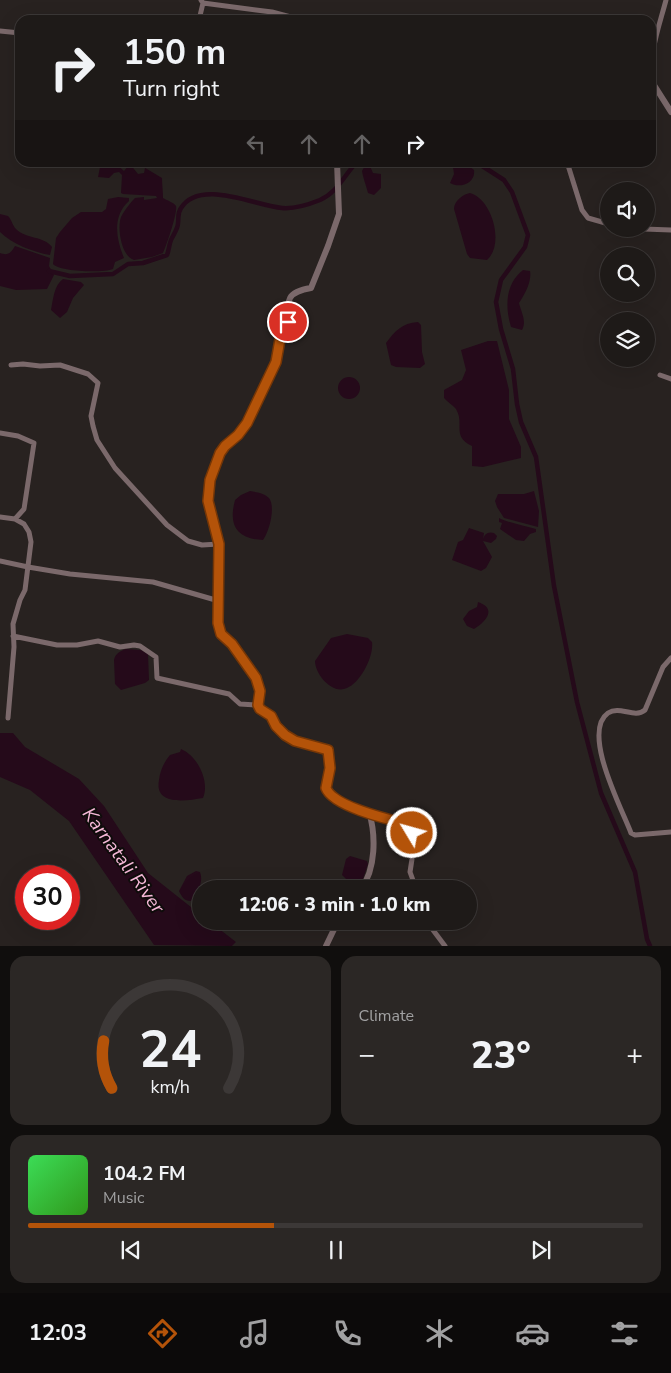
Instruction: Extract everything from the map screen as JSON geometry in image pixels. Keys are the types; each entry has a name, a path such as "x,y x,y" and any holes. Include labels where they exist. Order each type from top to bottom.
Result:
{"street":[{"path":"656,45 666,0"},
{"path":"200,15 202,2 283,15"},
{"path":"0,31 15,32"},
{"path":"656,90 671,112"},
{"path":"338,167 339,214 311,288 298,290 291,295 287,304 288,322 282,328 276,362 247,423 220,453 210,480 208,501 219,544 218,623 221,634 232,644 256,678 260,691 258,705 260,709 271,716 276,726 285,735 295,741 328,750 330,768 326,788 328,793 344,804 413,827 410,872 413,880"},
{"path":"569,167 582,210 588,218 600,221"},
{"path":"655,229 671,230"},
{"path":"11,365 60,365 88,374 98,383 91,416 97,440 115,468 168,524 188,541 202,545 219,544"},
{"path":"660,375 671,379"},
{"path":"0,433 18,436 34,443 24,509 15,519"},
{"path":"0,517 15,519 24,524 29,532 31,542 25,590 17,610 13,636 14,647 8,718"},
{"path":"0,560 28,568 153,582 219,601"},
{"path":"13,636 57,645 77,646 98,641 120,647 140,646 156,657 157,678 230,694 240,704 258,705"},
{"path":"671,658 663,667 645,710 638,714 615,710 610,712 602,720 598,735 601,757 631,833 636,835 671,832"},
{"path":"366,880 373,856 369,812"},
{"path":"326,946 334,930"},
{"path":"433,930 445,946"}],"water":[{"path":"100,167 120,167 124,171 127,167 132,167 138,174 144,173 145,168 162,178 163,198 176,206 171,230 163,253 134,260 123,248 120,234 121,217 135,198 144,197 144,200 157,198 156,196 121,193 122,175 119,172 114,173 109,178 98,177"},
{"path":"364,167 370,167 373,173 381,174 381,188 374,195 368,193 362,171"},
{"path":"453,167 470,167 474,170 474,175 470,181 463,185 450,183 454,174"},
{"path":"470,193 478,197 484,204 494,223 495,244 487,260 470,258 467,254 454,209 459,198"},
{"path":"118,197 129,198 120,214 117,228 124,258 115,262 113,269 100,271 64,269 53,264 56,238 72,218 81,212 102,212 106,209 108,199"},
{"path":"0,214 8,216 20,232 49,243 52,247 50,255 23,247 0,232"},
{"path":"15,246 50,258 49,266 54,275 47,289 16,290 0,286 0,253 9,253"},
{"path":"523,270 530,271 530,279 524,296 519,303 524,320 522,330 511,327 507,304 513,282"},
{"path":"63,279 81,282 84,285 73,298 67,312 60,318 51,310 56,289"},
{"path":"418,322 421,325 422,352 425,364 420,368 391,365 386,343 399,328"},
{"path":"488,341 497,341 509,390 509,419 521,447 521,458 483,467 472,466 472,446 460,434 458,414 456,409 444,398 444,390 462,380 466,370 461,350"},
{"path":"349,377 357,380 360,388 357,396 349,399 341,396 338,388 341,380"},
{"path":"250,491 265,495 271,502 271,519 263,540 241,534 234,524 233,509 235,500"},
{"path":"534,491 539,511 538,527 504,518 495,501 498,494 524,494"},
{"path":"499,518 536,529 536,532 530,534 524,541 516,540 500,529 502,523 499,522"},
{"path":"469,528 484,533 483,540 488,533 492,532 497,536 491,543 483,541 492,557 486,568 481,571 452,560 458,542 463,540"},
{"path":"478,602 487,608 488,616 474,629 467,626 463,619 469,611 477,607"},
{"path":"347,634 368,638 372,642 371,655 357,681 347,688 336,689 321,677 315,661 331,638"},
{"path":"126,649 141,650 148,654 149,680 121,690 115,684 114,660 118,653"},
{"name":"Karnatali River","path":"0,733 13,733 25,747 79,779 104,806 148,873 192,908 192,930 221,930 236,942 232,946 154,945 69,821 30,790 0,777"},
{"path":"181,749 193,757 201,770 205,785 203,798 173,800 161,794 159,788 160,773 170,755 180,752"},
{"path":"350,856 367,861 368,864 363,880 346,879 342,875 346,859"},
{"path":"196,871 200,872 201,876 201,880 192,880 191,901 182,897 179,891 187,876"}],"waterway":[{"path":"49,271 70,276 113,274 128,264 143,263 167,255 177,227 180,210 190,199 201,195 214,194 271,206 291,208 320,200 332,193 352,167"},
{"path":"484,167 504,180 512,192 528,235 525,247 501,280 496,302 501,329 513,369 521,422 536,457 554,586 577,702 601,793 635,872 647,939 650,946"}],"route":[{"path":"288,322 282,328 276,362 247,423 220,453 210,480 208,501 219,544 218,623 221,634 232,644 256,678 260,691 258,705 260,709 271,716 276,726 285,735 295,741 328,750 330,768 326,788 330,796 344,804 411,825 413,827 412,833"}]}
